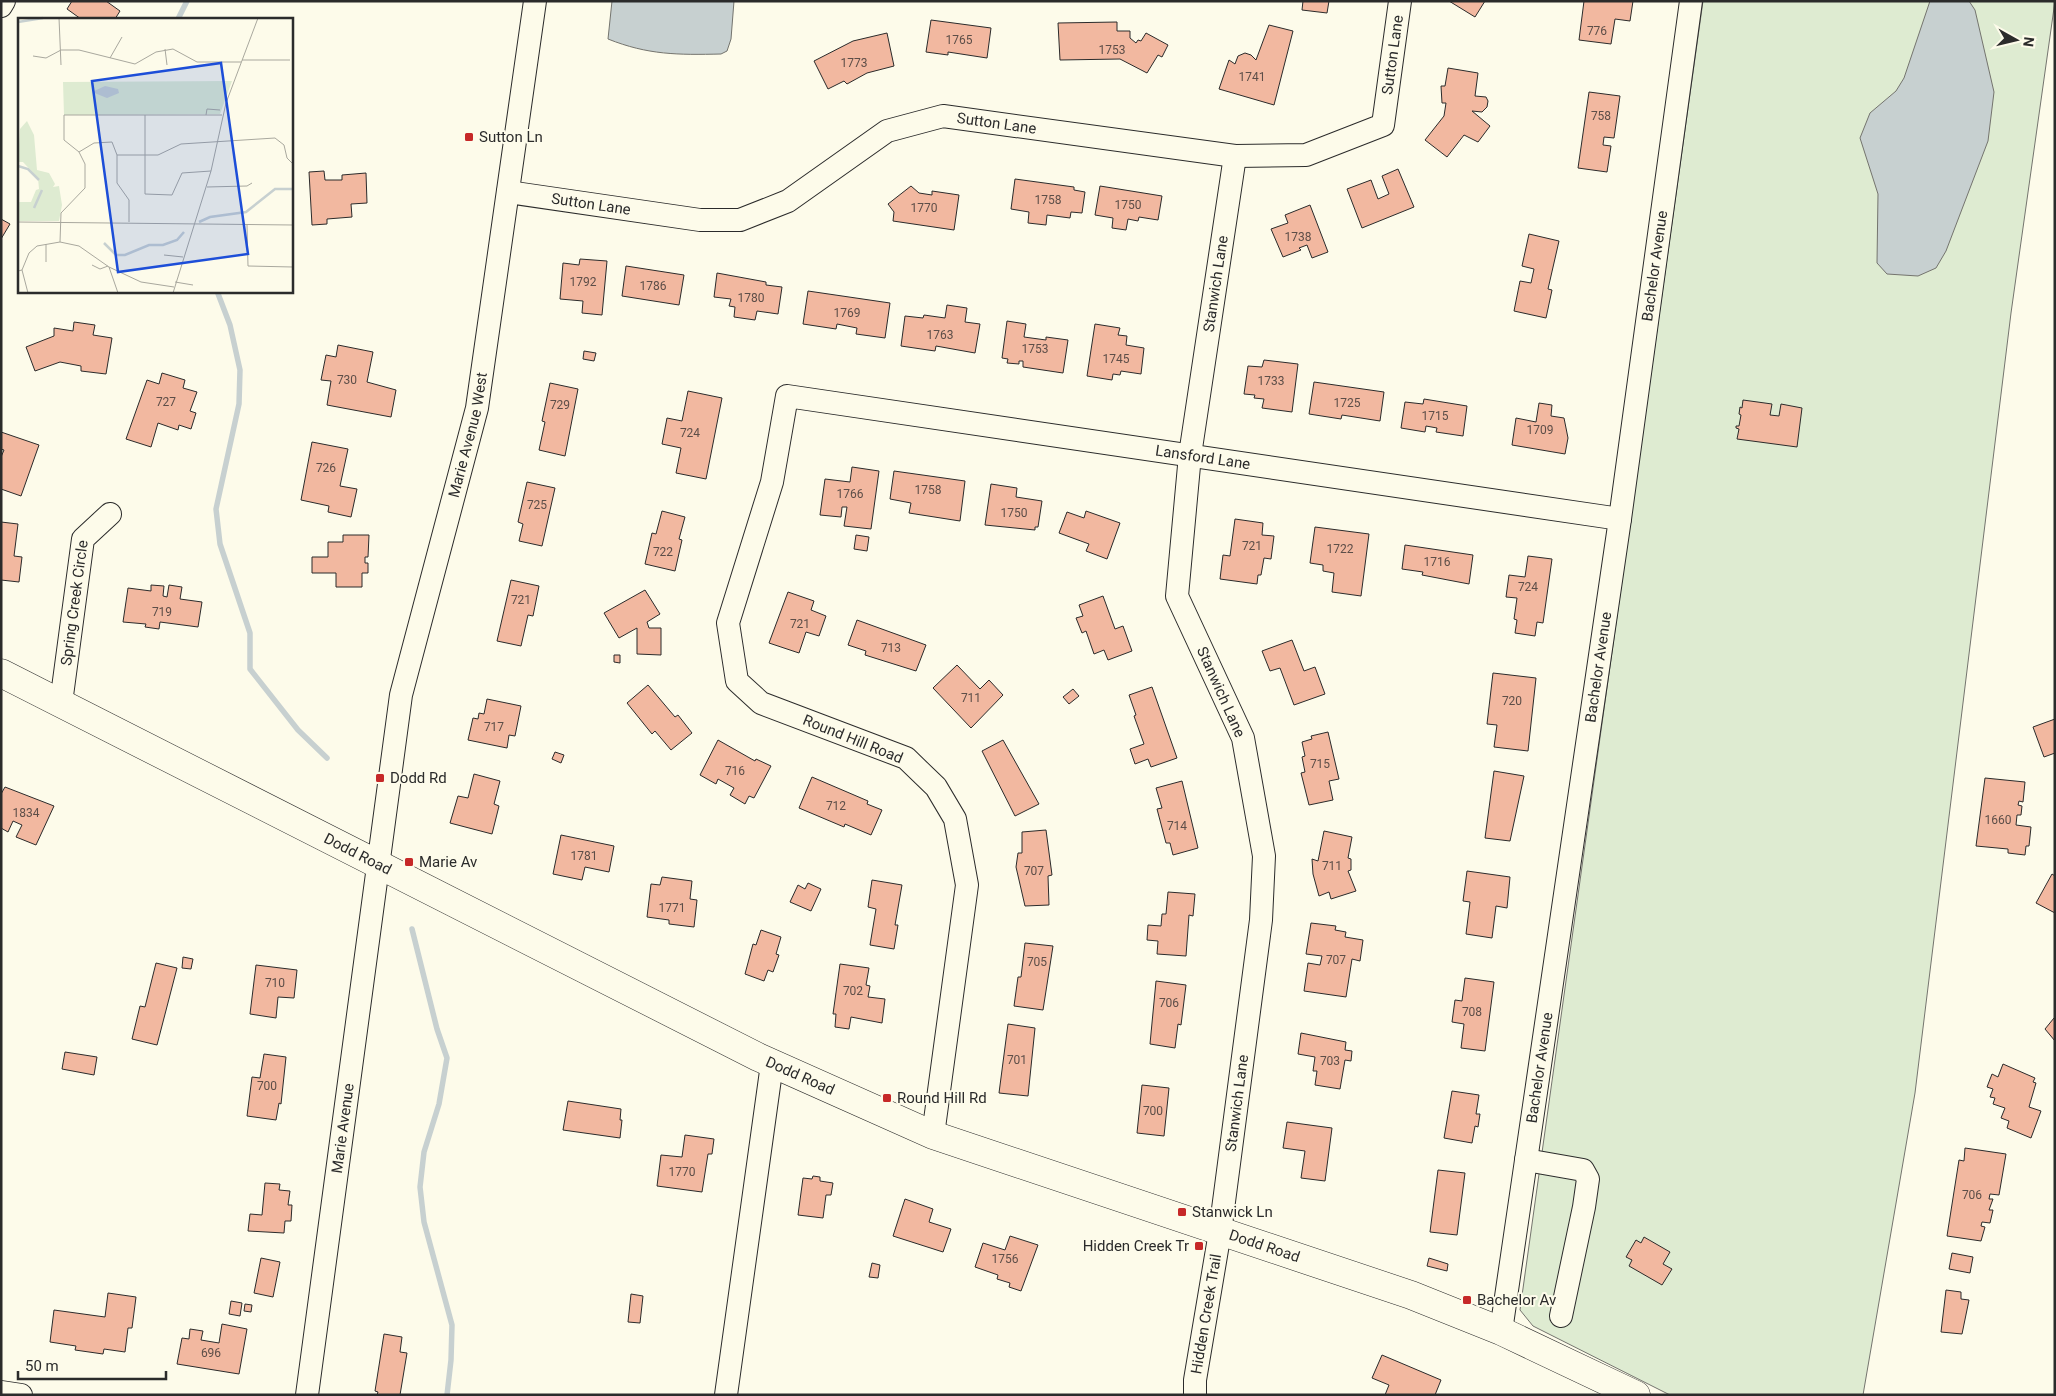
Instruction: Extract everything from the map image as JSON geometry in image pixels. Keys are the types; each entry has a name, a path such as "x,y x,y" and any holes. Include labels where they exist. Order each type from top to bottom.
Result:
{"main road":[{"name":"Dodd Road","path":"1,673 772,1064 932,1135 1411,1295 1501,1332 1636,1395"}],"street":[{"path":"1,6 4,1"},
{"name":"Marie Avenue West","path":"378,864 401,695 477,408 535,1"},
{"name":"Sutton Lane","path":"508,192 700,220 740,220 788,201 886,131 944,116 1235,156 1306,155 1383,124 1400,1"},
{"name":"Bachelor Avenue","path":"1501,1332 1620,519 1691,1"},
{"name":"Stanwich Lane","path":"1220,1232 1261,920 1264,856 1243,738 1176,596 1190,456 1235,156"},
{"name":"Lansford Lane","path":"787,396 1620,519"},
{"name":"Round Hill Road","path":"787,396 772,482 728,623 737,681 761,703 906,758 936,787 956,819 967,885 932,1135"},
{"name":"Spring Creek Circle","path":"61,703 83,539 110,514"},
{"name":"Marie Avenue","path":"307,1395 378,864"},
{"path":"726,1395 772,1064"},
{"path":"1526,1160 1583,1170 1588,1178 1584,1207 1561,1316"},
{"name":"Hidden Creek Trail","path":"1195,1395 1195,1380 1220,1232"},
{"path":"1,1392 21,1395"}],"green space":[{"path":"1703,1 2055,1 2011,313 1915,1093 1863,1395 1670,1395 1533,1326 1520,1310"}],"shaded area":[{"path":"612,1 734,1 731,39 727,51 721,54 663,53 636,48 608,39"},
{"path":"1930,1 1969,1 1975,10 1994,92 1988,141 1946,251 1936,268 1918,276 1887,274 1877,263 1878,194 1860,138 1870,113 1896,91 1904,78"}],"building":[{"path":"72,1 106,1 120,11 116,18 80,18 67,9"},
{"path":"1303,1 1329,1 1327,13 1302,10"},
{"path":"1449,1 1485,1 1475,17"},
{"path":"1584,1 1633,1 1630,21 1615,19 1611,44 1579,40"},
{"path":"931,20 991,28 987,58 948,52 948,55 926,52"},
{"path":"1117,22 1117,31 1130,31 1130,38 1136,43 1138,40 1141,41 1146,33 1168,45 1162,57 1158,55 1147,73 1120,59 1060,60 1058,23"},
{"path":"1269,25 1293,31 1274,105 1219,89 1229,60 1235,64 1238,56 1245,53 1251,55 1256,60"},
{"path":"887,33 894,66 867,73 847,84 844,81 828,89 814,61 853,41"},
{"path":"1448,68 1478,73 1475,96 1486,97 1488,101 1487,107 1482,112 1472,111 1490,126 1478,142 1464,135 1447,157 1425,140 1444,116 1446,103 1442,103 1441,86 1445,86"},
{"path":"1589,92 1620,96 1614,138 1604,137 1603,145 1611,146 1607,172 1578,168"},
{"path":"1398,169 1414,207 1362,228 1347,189 1371,180 1378,199 1389,194 1382,176"},
{"path":"324,171 325,180 342,180 342,175 366,173 367,203 351,204 352,217 327,219 327,224 312,225 309,172"},
{"path":"1015,179 1074,187 1074,190 1085,192 1082,213 1071,212 1070,218 1047,215 1046,225 1028,223 1029,212 1011,209"},
{"path":"911,186 919,193 932,195 932,191 959,195 954,230 893,221 894,212 888,204"},
{"path":"1100,186 1162,196 1158,220 1139,217 1138,221 1128,219 1126,230 1112,228 1113,218 1095,215"},
{"path":"1310,205 1328,252 1312,258 1307,245 1299,248 1301,250 1283,257 1271,229 1288,223 1285,215"},
{"path":"1,219 10,224 1,239"},
{"path":"1529,234 1559,241 1548,289 1552,290 1546,318 1514,311 1520,281 1531,283 1534,269 1522,266"},
{"path":"580,259 607,261 602,315 582,313 583,301 560,299 563,263 579,265"},
{"path":"626,266 684,275 679,305 622,296"},
{"path":"717,273 766,282 766,285 782,287 778,314 757,311 755,320 734,317 735,307 729,306 731,299 714,297"},
{"path":"808,291 890,303 885,338 856,334 857,328 837,324 836,329 803,324"},
{"path":"947,305 967,308 965,322 980,324 975,353 936,346 935,351 901,346 905,316 923,318 924,315 945,318"},
{"path":"1007,321 1026,324 1024,337 1068,340 1063,373 1023,367 1023,361 1019,361 1019,364 1007,363 1008,359 1002,358"},
{"path":"74,322 95,325 93,335 112,338 106,374 81,371 81,366 60,362 35,371 26,347 54,336 54,328 73,331"},
{"path":"1095,324 1120,328 1118,335 1127,336 1126,345 1144,348 1141,374 1121,371 1120,375 1113,374 1112,380 1087,376"},
{"path":"338,345 373,352 367,382 396,390 391,417 327,405 331,381 321,380 326,355 336,357"},
{"path":"584,351 596,353 594,361 583,359"},
{"path":"1264,360 1298,364 1292,412 1262,408 1264,399 1254,398 1255,395 1244,394 1248,366 1262,367"},
{"path":"162,373 185,380 183,388 197,392 190,411 196,413 191,429 179,425 178,430 158,423 151,447 126,439 147,380 159,384"},
{"path":"1314,382 1384,392 1380,421 1342,415 1341,419 1309,414"},
{"path":"550,383 578,389 565,456 539,450 545,422 542,421"},
{"path":"688,391 722,398 706,479 676,473 681,448 662,444 667,418 682,421"},
{"path":"1424,399 1467,406 1463,436 1436,432 1437,428 1426,426 1425,432 1401,428 1405,402 1423,404"},
{"path":"1743,400 1772,404 1770,415 1779,416 1781,404 1802,408 1797,447 1737,439 1739,429 1736,426 1739,426 1740,407 1742,408"},
{"path":"1539,403 1552,405 1551,416 1564,418 1568,438 1565,454 1512,445 1516,418 1536,422"},
{"path":"1,432 39,445 21,496 1,489 1,457 4,450 1,449"},
{"path":"312,442 348,449 340,486 357,489 351,517 328,512 329,506 301,500"},
{"path":"852,467 879,471 871,529 844,526 847,507 842,507 841,517 820,515 825,479 850,482"},
{"path":"894,471 965,481 960,521 909,513 911,503 890,499"},
{"path":"527,482 555,488 542,546 519,541 523,524 518,522"},
{"path":"991,484 1017,488 1016,497 1042,501 1038,527 1035,527 1035,530 985,525"},
{"path":"662,511 685,517 679,539 682,540 675,571 645,564 652,533 656,534"},
{"path":"1086,511 1120,523 1107,559 1086,551 1089,544 1059,533 1067,512 1084,518"},
{"path":"1235,519 1263,523 1262,535 1274,536 1271,559 1264,558 1261,575 1258,575 1257,584 1220,579 1223,555 1230,556"},
{"path":"1,522 18,524 14,556 22,557 19,582 1,580"},
{"path":"1315,527 1369,534 1361,596 1332,592 1334,573 1323,571 1323,565 1310,563"},
{"path":"343,535 369,535 368,557 365,557 365,563 368,563 368,573 362,573 362,587 336,587 336,573 312,573 312,557 328,557 328,542 343,542"},
{"path":"856,535 869,537 867,551 854,549"},
{"path":"1405,545 1473,555 1469,584 1422,575 1423,572 1402,569"},
{"path":"1528,556 1552,559 1543,623 1537,622 1535,636 1515,633 1517,620 1514,619 1517,598 1506,597 1509,575 1525,577"},
{"path":"511,580 539,586 533,616 528,615 521,646 497,641"},
{"path":"151,585 164,586 163,596 167,597 169,585 182,587 180,599 202,602 198,627 160,622 159,629 145,627 146,624 123,622 128,588 151,591"},
{"path":"645,590 660,614 647,622 649,628 661,628 661,655 637,654 637,628 619,638 604,613"},
{"path":"788,592 814,601 811,610 826,616 819,636 806,632 799,653 769,643"},
{"path":"1103,596 1115,629 1123,626 1132,651 1108,660 1104,650 1094,654 1086,631 1082,633 1076,618 1083,616 1079,605"},
{"path":"857,620 926,645 916,671 865,655 866,651 848,645"},
{"path":"1292,640 1304,671 1315,667 1325,694 1294,705 1280,668 1270,671 1262,651"},
{"path":"614,655 620,655 620,663 614,662"},
{"path":"957,665 980,689 989,680 1003,695 971,728 933,688"},
{"path":"1493,673 1536,678 1528,751 1494,747 1497,725 1487,724"},
{"path":"648,685 675,717 678,715 692,733 671,750 655,731 652,734 627,703"},
{"path":"1152,687 1177,758 1151,767 1148,759 1135,764 1130,749 1144,744 1129,695"},
{"path":"1073,689 1079,696 1069,704 1063,697"},
{"path":"487,699 521,706 515,736 509,735 507,748 468,740 473,718 478,719 479,713 484,714"},
{"path":"2055,719 2055,753 2044,757 2033,727"},
{"path":"1328,732 1339,779 1329,781 1333,800 1309,805 1301,773 1305,772 1302,757 1305,756 1302,742 1312,739 1311,736"},
{"path":"718,740 755,761 756,759 771,766 754,798 749,796 745,804 730,795 734,788 718,779 716,784 700,775"},
{"path":"1003,740 1039,804 1015,816 982,751"},
{"path":"555,752 564,755 561,763 552,759"},
{"path":"1494,771 1524,776 1510,841 1485,838"},
{"path":"474,774 500,781 494,804 499,806 492,834 450,823 458,796 468,798"},
{"path":"812,777 868,801 867,804 882,810 871,835 845,824 844,827 799,808"},
{"path":"1985,778 2025,782 2023,802 2019,801 2018,805 2022,806 2021,815 2017,815 2016,825 2031,827 2029,846 2026,846 2025,855 2008,853 2008,849 1976,846"},
{"path":"1182,781 1198,848 1173,855 1170,843 1166,843 1157,809 1162,808 1156,788"},
{"path":"5,787 54,806 36,845 16,837 22,825 13,821 8,832 1,828 1,794"},
{"path":"1046,830 1052,875 1048,876 1049,905 1025,906 1016,867 1018,853 1022,853 1022,832"},
{"path":"1324,831 1352,837 1348,858 1351,859 1351,870 1348,871 1356,891 1331,899 1329,892 1319,896 1313,874 1312,859 1318,861"},
{"path":"561,835 614,846 609,872 585,867 582,880 553,874"},
{"path":"1467,871 1510,877 1507,908 1496,906 1492,938 1466,934 1470,902 1463,901"},
{"path":"2052,874 2055,876 2055,913 2036,903"},
{"path":"662,877 692,881 690,899 697,900 694,927 669,924 669,920 647,917 651,884 660,885"},
{"path":"872,880 902,885 895,925 898,925 894,949 870,945 876,909 868,907"},
{"path":"808,883 821,889 811,911 790,902 798,885 805,889"},
{"path":"1168,892 1195,894 1193,916 1189,915 1186,956 1157,954 1158,941 1147,940 1148,925 1161,926 1162,914 1166,914"},
{"path":"1311,923 1336,926 1335,930 1346,932 1345,937 1363,940 1360,961 1352,959 1346,997 1304,991 1308,963 1320,965 1322,956 1306,954"},
{"path":"761,930 781,937 776,954 779,955 773,972 768,970 764,981 745,974 753,944 756,945"},
{"path":"1025,943 1053,946 1043,1010 1014,1006 1018,977 1021,977"},
{"path":"183,957 193,959 191,969 182,968"},
{"path":"156,963 177,968 157,1045 132,1039 140,1006 145,1007"},
{"path":"840,964 869,968 866,985 870,986 868,997 885,999 882,1023 851,1017 849,1029 835,1027 836,1014 833,1014"},
{"path":"256,965 297,970 294,998 278,997 276,1018 250,1014"},
{"path":"1465,978 1494,982 1485,1051 1461,1048 1464,1024 1452,1022 1455,1000 1462,1001"},
{"path":"1156,981 1186,985 1181,1025 1178,1024 1175,1048 1150,1044"},
{"path":"2055,1019 2055,1041 2045,1029"},
{"path":"1008,1024 1035,1028 1028,1096 999,1093"},
{"path":"1301,1033 1346,1042 1345,1050 1352,1051 1351,1061 1345,1060 1340,1089 1315,1085 1317,1071 1313,1071 1315,1057 1298,1054"},
{"path":"65,1052 97,1057 94,1075 62,1069"},
{"path":"264,1054 286,1057 281,1104 279,1103 276,1120 247,1116 252,1077 260,1078"},
{"path":"2003,1064 2035,1078 2033,1082 2036,1083 2029,1107 2041,1111 2031,1138 2007,1128 2009,1121 2001,1118 2005,1108 1993,1104 1995,1098 1990,1097 1993,1089 1987,1087 1992,1074 1998,1077"},
{"path":"1142,1085 1169,1088 1164,1136 1137,1133"},
{"path":"1452,1091 1479,1095 1476,1114 1480,1114 1478,1127 1475,1126 1472,1143 1444,1138"},
{"path":"568,1101 621,1109 620,1138 563,1130"},
{"path":"1287,1122 1332,1128 1325,1181 1301,1178 1305,1151 1283,1148"},
{"path":"685,1135 714,1139 712,1154 708,1154 702,1192 657,1186 661,1155 682,1157"},
{"path":"1965,1148 2006,1154 1999,1195 1990,1194 1989,1199 1993,1199 1989,1210 1993,1210 1990,1223 1982,1222 1981,1226 1985,1227 1981,1241 1947,1236 1959,1160 1964,1161"},
{"path":"1438,1170 1465,1173 1457,1235 1430,1232"},
{"path":"813,1176 820,1177 820,1181 833,1183 831,1195 826,1195 823,1218 798,1215 803,1178 812,1179"},
{"path":"265,1183 280,1184 279,1190 290,1191 288,1205 292,1205 291,1221 285,1221 284,1233 248,1231 250,1214 262,1215"},
{"path":"905,1199 933,1209 929,1222 951,1229 943,1252 893,1236"},
{"path":"1010,1236 1038,1245 1021,1291 1009,1287 1010,1283 997,1279 998,1275 975,1267 983,1243 1005,1250"},
{"path":"1644,1237 1670,1252 1663,1264 1672,1269 1662,1285 1629,1266 1632,1260 1626,1257 1636,1240 1641,1243"},
{"path":"1952,1253 1973,1257 1970,1273 1949,1269"},
{"path":"261,1258 280,1262 273,1297 254,1293"},
{"path":"1429,1258 1448,1264 1447,1271 1427,1266"},
{"path":"872,1263 880,1265 878,1278 869,1277"},
{"path":"1946,1290 1961,1292 1961,1299 1969,1300 1962,1334 1941,1332"},
{"path":"108,1293 136,1297 132,1328 128,1328 125,1352 104,1349 103,1354 75,1350 76,1346 50,1342 54,1310 105,1317"},
{"path":"631,1294 643,1296 640,1323 628,1322"},
{"path":"231,1301 242,1303 240,1316 229,1314"},
{"path":"245,1304 252,1305 251,1312 244,1311"},
{"path":"222,1324 247,1329 239,1374 177,1364 182,1338 189,1339 190,1329 203,1331 201,1340 219,1343"},
{"path":"384,1334 402,1337 400,1352 407,1353 400,1395 377,1395 378,1392 375,1391"},
{"path":"1382,1355 1441,1380 1435,1395 1385,1395 1389,1385 1372,1378"}],"waterway":[{"path":"178,18 187,1"},
{"path":"217,292 230,325 240,370 239,404 216,509 220,544 250,633 250,669 298,730 327,758"},
{"path":"412,929 437,1029 447,1058 439,1104 424,1152 420,1187 424,1222 452,1325 447,1395"}],"place":[{"name":"Sutton Ln","path":"469,137"},
{"name":"Dodd Rd","path":"380,778"},
{"name":"Marie Av","path":"409,862"},
{"name":"Round Hill Rd","path":"887,1098"},
{"name":"Stanwick Ln","path":"1182,1212"},
{"name":"Hidden Creek Tr","path":"1199,1246"},
{"name":"Bachelor Av","path":"1467,1300"}]}
